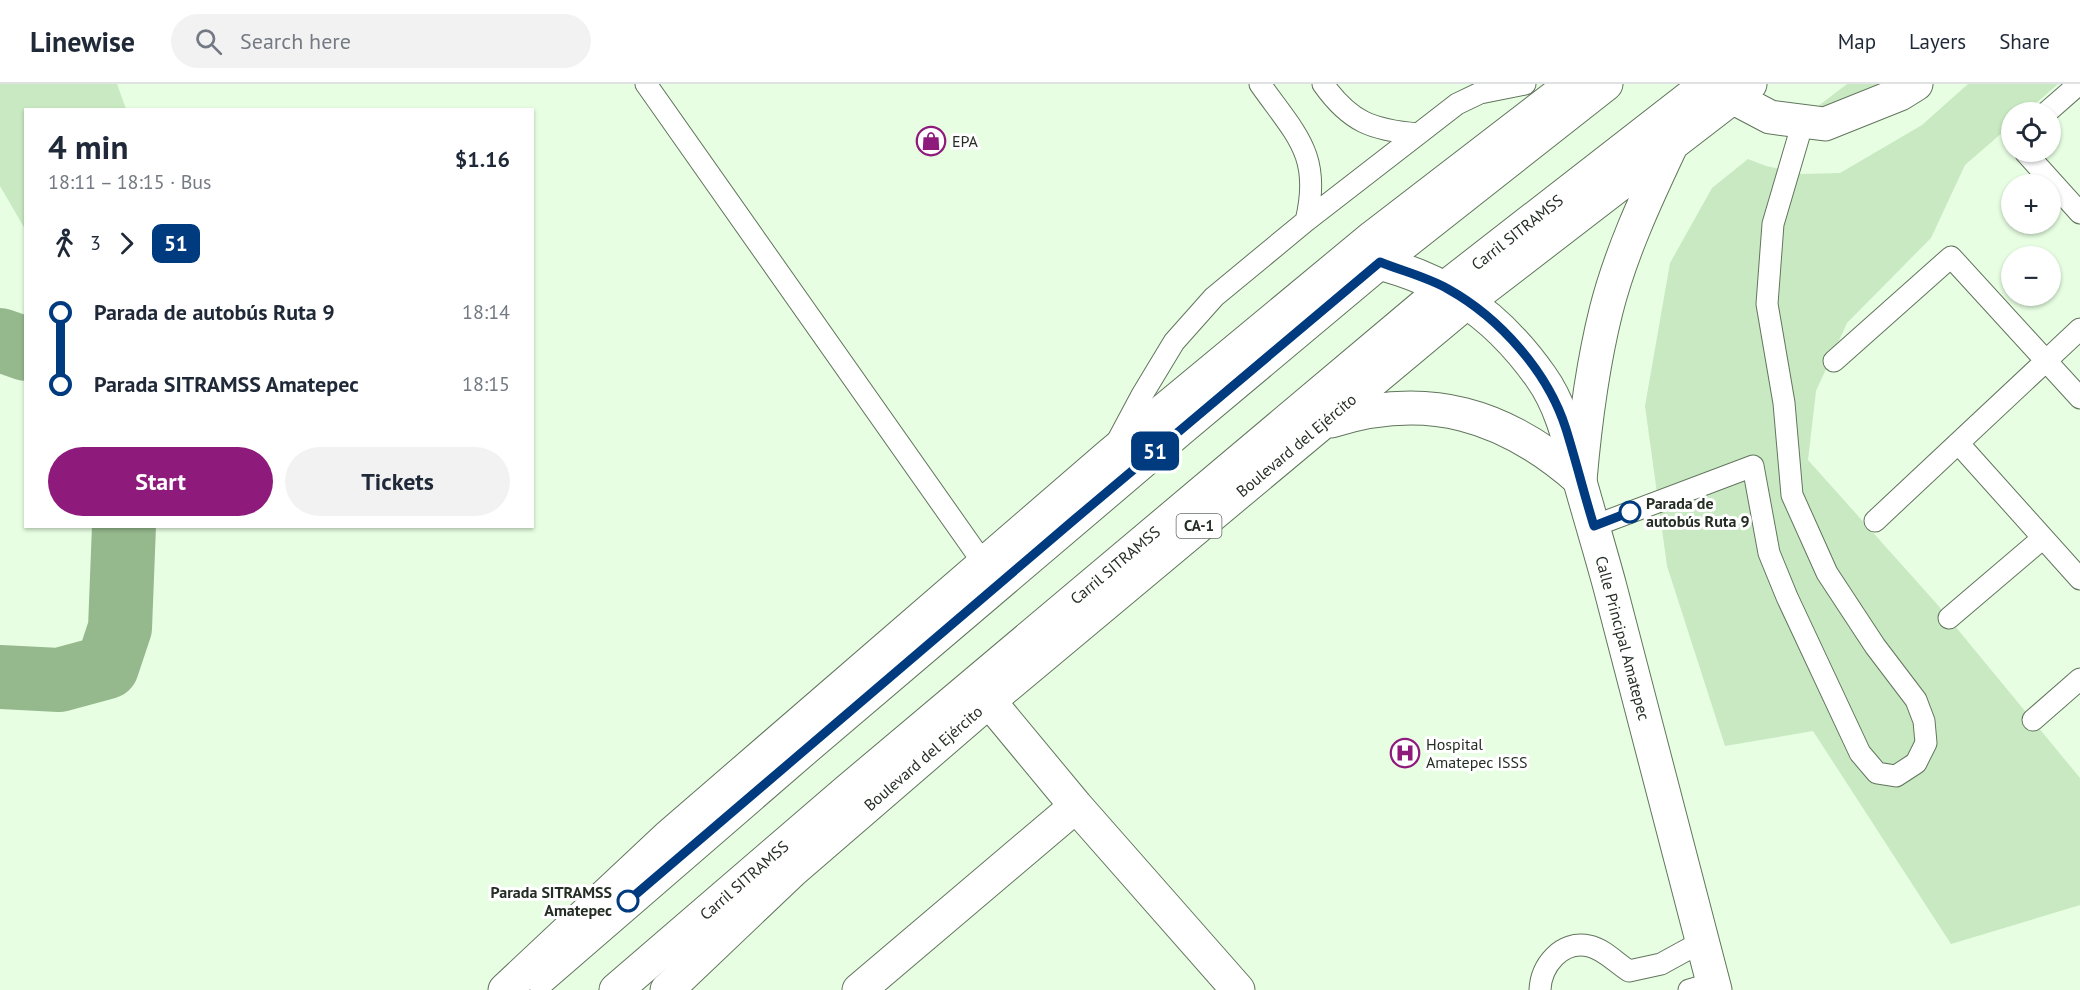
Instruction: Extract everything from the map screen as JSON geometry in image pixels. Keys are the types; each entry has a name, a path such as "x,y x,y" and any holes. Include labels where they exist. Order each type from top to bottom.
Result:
{"main road":[{"path":"526,990 1365,260 1373,237 1572,84"},
{"path":"505,990 668,837 1111,454 1365,260 1606,84"},
{"path":"1730,88 1770,117 1824,124 1900,94 1916,84"},
{"name":"Boulevard del Ejército","path":"667,990 792,871 989,701 1320,425 1457,294 1672,143 1730,88"},
{"name":"Carril SITRAMSS","path":"616,990 846,792 1457,294 1730,88"},
{"path":"1580,480 1593,365 1606,309 1637,222 1672,143"},
{"name":"Calle Principal Amatepec","path":"1365,260 1457,294 1509,336 1542,379 1566,427 1703,941 1706,988"},
{"path":"1320,425 1354,414 1389,409 1424,408 1458,413 1492,423 1524,437 1554,457 1580,480"},
{"path":"989,701 1076,806 1238,990"},
{"path":"859,990 1076,806"}],"lane":[{"path":"646,84 984,564"},
{"path":"1260,84 1305,149 1311,174 1311,200 1306,221"},
{"path":"1323,84 1349,115 1369,125 1392,132 1418,134"},
{"path":"1111,454 1142,394 1174,342 1214,297 1306,221 1457,104 1480,93 1525,84"},
{"path":"2058,102 2079,84"},
{"path":"1594,526 1753,466 1769,553 1787,597 1860,753 1877,773 1896,776 1916,763 1926,742 1924,721 1916,700 1875,646 1827,573 1792,495 1784,403 1767,304 1773,224 1803,122"},
{"path":"2034,162 2080,213"},
{"path":"1834,361 1952,257 2080,398"},
{"path":"1875,521 2080,329"},
{"path":"1958,443 2080,579"},
{"path":"1948,618 2043,538"},
{"path":"2033,720 2080,679"},
{"path":"1540,990 1542,972 1553,956 1571,947 1589,946 1629,971 1661,964 1703,941"}],"green space":[{"path":"0,84 117,84 126,108 24,108 24,227 0,186"},
{"path":"1847,84 1883,84 1809,113"},
{"path":"1968,84 2058,84 2037,102 2001,102 2001,134 1965,165 1931,238 1847,323 1816,391 1808,460 1936,603 2080,778 2080,905 1951,944 1813,731 1725,746 1667,566 1645,406 1670,263 1712,188 1748,159 1766,166 1802,174 1840,173 1922,125"}],"waterway":[{"path":"0,340 24,348"},
{"path":"0,677 59,680 107,667 120,628 124,528"}],"bus line":[{"name":"51","path":"628,901 1380,262 1446,287 1468,301 1509,336 1542,379 1566,427 1594,526 1630,512"}],"place":[{"name":"EPA","path":"931,141"},
{"name":"Parada de autobús Ruta 9","path":"1630,512"},
{"name":"Hospital Amatepec ISSS","path":"1405,753"},
{"name":"Parada SITRAMSS Amatepec","path":"628,901"}]}
